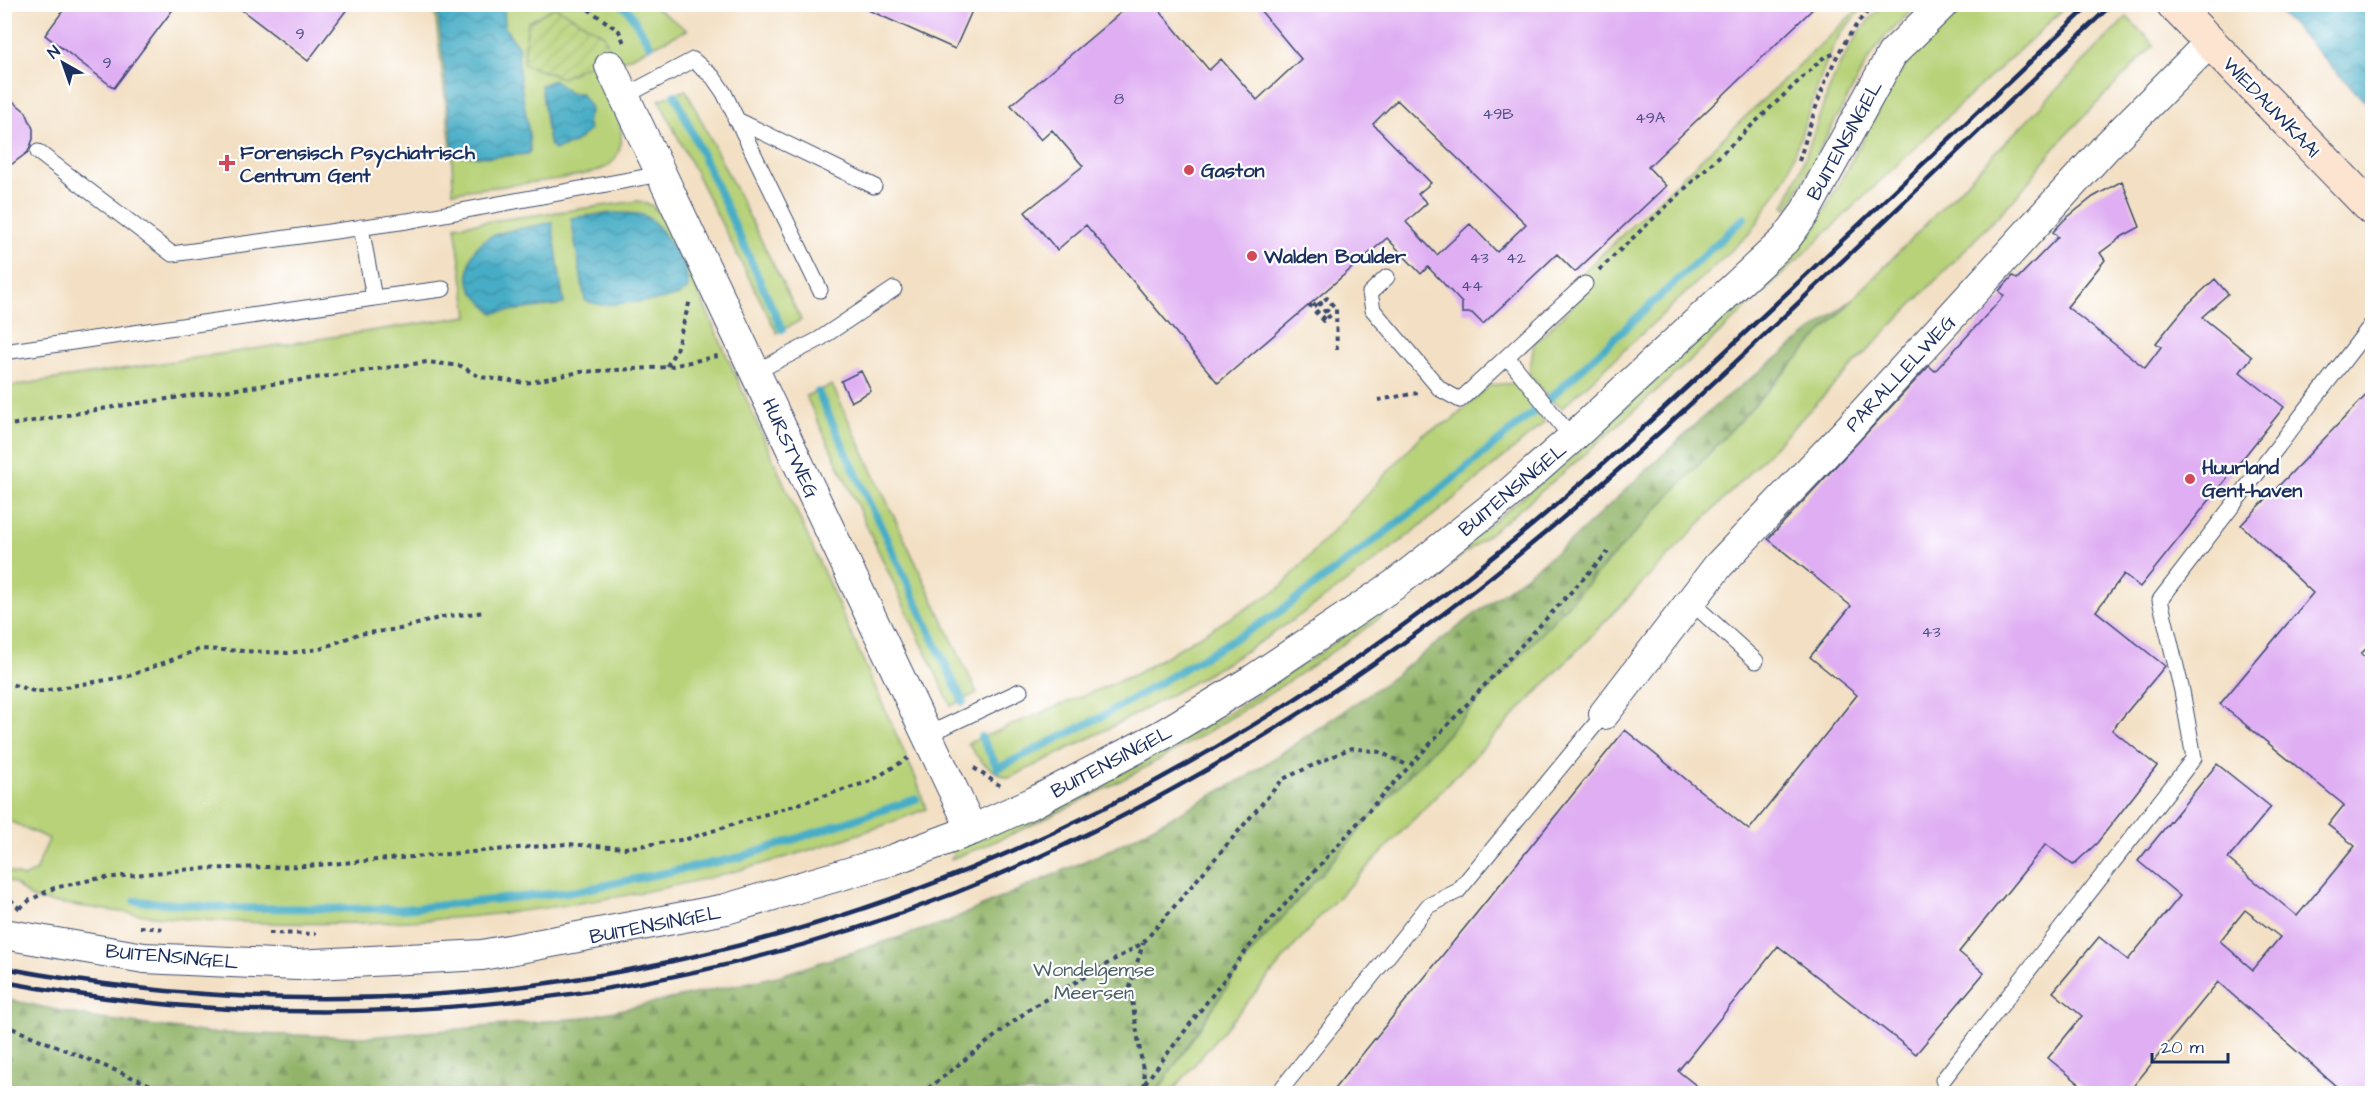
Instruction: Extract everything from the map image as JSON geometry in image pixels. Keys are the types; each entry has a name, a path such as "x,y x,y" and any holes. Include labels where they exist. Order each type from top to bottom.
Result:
{"main road":[{"name":"WIEDAUWKAAI","path":"2173,4 2373,209"}],"street":[{"name":"BUITENSINGEL","path":"4,934 155,958 297,965 482,955 726,909 892,860 960,804 1034,802 1162,735 1264,673 1394,585 1505,497 1572,438 1785,240 1804,214 1892,54 1943,4"},
{"name":"PARALLELWEG","path":"1604,714 1692,603 1718,566 1851,427 2107,146 2209,43"},
{"name":"HURSTWEG","path":"610,66 960,804"}],"lane":[{"path":"623,96 693,60 713,77 820,290"},
{"path":"735,120 874,186"},
{"path":"38,152 172,254 361,227 661,174"},
{"path":"361,227 374,298"},
{"path":"1387,277 1370,293 1372,310 1439,387 1460,400 1508,358 1585,284"},
{"path":"4,352 443,289"},
{"path":"750,362 818,340 894,289"},
{"path":"1943,1080 2194,758 2182,691 2160,600 2373,324"},
{"path":"1508,358 1572,438"},
{"path":"1692,603 1756,661"},
{"path":"931,742 1020,691"},
{"path":"1282,1094 1283,1087 1428,906 1458,891 1604,714"}],"path":[{"path":"1798,166 1823,86 1837,52 1875,4"},
{"path":"1585,284 1823,58 1837,52"},
{"path":"667,367 676,350 692,291 711,280"},
{"path":"1309,304 1323,321 1331,315 1325,308 1319,301 1313,306 1323,318 1328,314 1319,303 1327,298 1336,309 1337,352"},
{"path":"4,426 125,405 427,362 461,366 480,377 526,383 580,372 667,367 698,359 750,362"},
{"path":"1378,400 1439,387"},
{"path":"1140,1094 1145,1083 1262,930 1608,552"},
{"path":"4,682 37,692 129,676 200,649 288,653 320,649 358,634 400,629 441,617 485,612"},
{"path":"20,908 30,900 54,888 95,879 192,869 306,866 566,844 625,848 687,839 871,781 931,742"},
{"path":"921,1094 1031,1008 1143,943 1283,778 1351,748 1380,752 1410,766"},
{"path":"960,804 1005,790"},
{"path":"4,893 20,908 31,911"},
{"path":"129,926 173,929"},
{"path":"264,933 323,934"},
{"path":"1143,943 1131,987 1145,1083"},
{"path":"4,1025 173,1094"}],"green space":[{"path":"434,5 652,5 687,30 622,61 618,54 593,65 613,102 620,123 621,142 618,152 608,166 596,171 557,179 453,192 452,157"},
{"path":"1862,5 1865,5 1840,34 1827,60 1787,175 1752,231 1562,408 1549,399 1529,374 1534,344 1590,288 1579,276"},
{"path":"1883,5 1918,5 1887,34 1868,60 1788,208 1784,206 1807,153 1835,75 1863,27"},
{"path":"1967,5 2067,5 1651,396 1488,535 1403,601 1316,663 1225,721 1131,775 997,841 951,859 955,848 982,839 1137,766 1240,706 1319,654 1424,578 1578,452 1812,233 1896,79 1914,55"},
{"path":"555,7 604,35 611,54 562,78 523,64 528,22"},
{"path":"2127,17 2154,45 2061,140 2017,196 1320,916 1174,1089 1176,1093 1159,1093 1159,1089 1244,961 1396,789 1853,299"},
{"path":"686,90 801,320 777,333 659,100"},
{"path":"638,201 651,205 666,220 917,781 926,809 838,841 747,868 655,889 562,906 469,917 374,922 280,923 186,919 44,901 31,897 5,880 5,870 23,877 35,872 49,839 5,819 5,387 468,316 455,226"},
{"name":"Wondelgemse Meersen","path":"1853,299 1396,789 1244,961 1159,1089 1159,1093 5,1093 5,999 93,1018 209,1033 369,1037 582,1018 778,976 944,923 1112,849 1246,777 1382,685 1572,540 1715,406"},
{"path":"1518,383 1537,408 1544,423 1401,541 1326,597 1249,649 1161,700 1009,778 985,765 968,743 1136,674 1279,589 1423,434 1452,420 1490,385"},
{"path":"832,385 977,693 951,706 806,396"}],"water":[{"path":"437,5 504,5 505,28 519,48 519,74 529,138 530,151 528,154 491,157 454,155"},
{"path":"2273,5 2372,5 2372,109"},
{"path":"554,80 569,93 581,93 591,108 587,122 590,130 574,143 554,150 549,143 541,85"},
{"path":"612,213 642,215 652,221 667,238 680,260 688,281 688,289 679,295 661,300 601,305 585,301 571,218"},
{"path":"552,222 564,304 493,313 476,296 470,285 470,262 475,250 482,242 503,232"}],"building":[{"path":"68,4 177,4 114,88 45,35"},
{"path":"234,4 351,4 308,61"},
{"path":"855,4 975,4 955,49"},
{"path":"1131,4 1154,4 1209,70 1221,59 1257,100 1301,59 1255,4 1818,4 1648,167 1666,186 1575,272 1557,254 1483,324 1472,313 1462,313 1462,303 1428,267 1421,274 1387,238 1218,383 1086,225 1057,250 1025,212 1083,166 1052,130 1041,140 1011,105","holes":["1397,100 1526,224 1497,252 1470,224 1437,255 1406,222 1427,203 1418,194 1431,183 1373,124"]},
{"path":"4,94 26,112 33,129 33,139 28,152 4,170"},
{"path":"2122,181 2140,227 2100,253 2105,260 2067,307 2145,368 2161,347 2156,343 2187,305 2215,279 2228,294 2202,317 2252,357 2240,372 2284,407 2140,587 2124,574 2096,611 2165,666 2112,730 2157,766 2097,843 2073,865 2046,844 1959,952 1984,973 1916,1054 1778,946 1678,1071 1707,1094 1330,1094 1625,730 1749,830 1857,695 1810,657 1851,606 1768,539 1929,366 1935,371 2004,296 1999,291 2013,276 2017,279 2058,237 2053,232 2064,220 2093,197"},
{"path":"861,371 871,391 851,402 841,381"},
{"path":"2373,388 2373,641 2361,654 2373,663 2373,1094 2345,1094 2218,982 2127,1094 2092,1094 2048,1058 2082,1016 2053,992 2099,937 2128,960 2180,896 2138,861 2217,764 2271,807 2228,859 2297,916 2355,846 2328,825 2344,805 2220,704 2313,593 2241,525","holes":["2245,910 2280,937 2253,970 2220,941"]}],"waterway":[{"path":"620,4 628,10 650,45"},
{"path":"675,95 782,329"},
{"path":"981,737 998,768 1103,716 1275,615 1424,503 1549,399 1744,218"},
{"path":"818,392 963,702"},
{"path":"135,901 230,908 404,909 577,891 741,857 916,799"}],"railway":[{"path":"4,968 212,995 416,996 614,972 807,927 993,859 1174,771 1347,664 1514,540 1673,400 2091,4"},
{"path":"4,982 124,1000 244,1010 365,1011 486,1004 606,989 725,965 841,933 955,893 1020,866 1146,803 1268,733 1386,655 1489,579 1578,505 1708,388 2112,4"}],"place":[{"name":"Forensisch Psychiatrisch Centrum Gent","path":"227,163"},
{"name":"Gaston","path":"1189,170"},
{"name":"Walden Boulder","path":"1252,256"},
{"name":"Huurland Gent-haven","path":"2190,479"}]}
